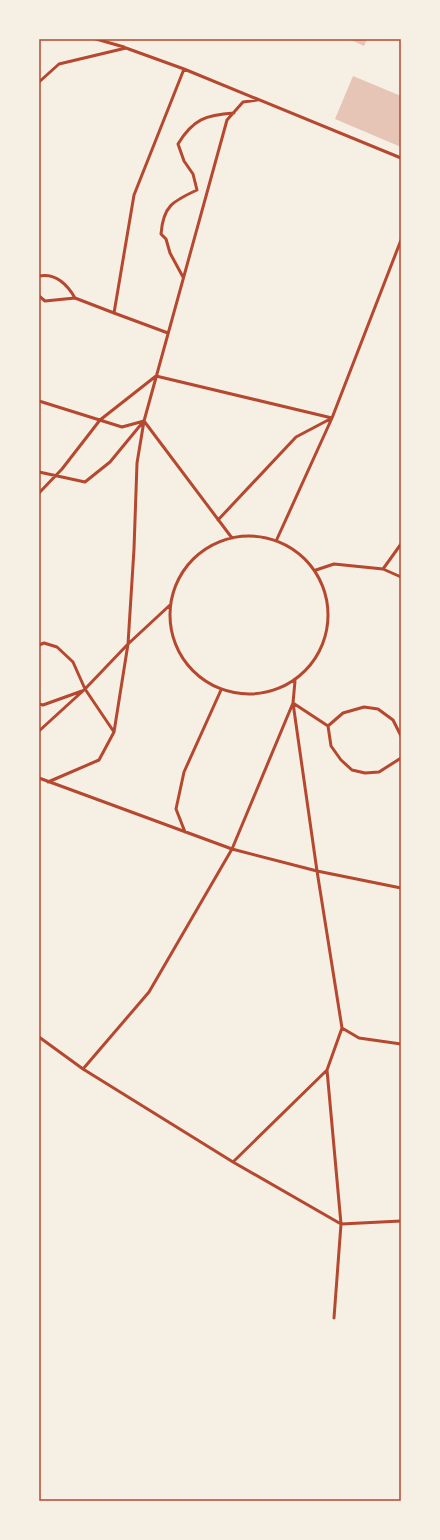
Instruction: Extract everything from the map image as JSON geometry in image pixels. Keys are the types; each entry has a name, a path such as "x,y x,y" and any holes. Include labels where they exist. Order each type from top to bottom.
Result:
{"lane":[{"path":"96,39 184,69 401,158"},
{"path":"39,82 59,64 126,48"},
{"path":"114,313 134,195 184,69"},
{"path":"48,782 99,760 114,732 128,644 134,549 137,463 144,421 227,120 243,102 257,100"},
{"path":"184,277 170,253 166,240 161,234 162,221 169,207 179,198 197,190 193,174 184,161 178,144 186,132 196,122 214,114 234,113"},
{"path":"276,540 332,418 401,240"},
{"path":"39,276 48,274 68,286 75,298"},
{"path":"39,296 45,301 75,298 168,333"},
{"path":"156,376 332,418"},
{"path":"39,493 55,476 100,420 156,376"},
{"path":"39,401 122,427 144,421"},
{"path":"218,520 296,437 332,418"},
{"path":"39,472 84,482 110,462 144,421"},
{"path":"144,421 232,538"},
{"path":"248,534 276,540 296,549 316,570 326,590 330,618 326,638 314,663 295,681 270,692 248,695 221,690 208,683 188,666 178,651 170,625 170,604 178,578 192,559 215,542 248,534"},
{"path":"383,570 401,544"},
{"path":"316,570 334,564 383,570 401,577"},
{"path":"39,731 85,689 128,644 170,604"},
{"path":"39,645 44,643 57,647 73,662 85,689 114,732"},
{"path":"295,681 293,703 317,871 342,1028 327,1070 341,1224 334,1318"},
{"path":"39,704 43,705 85,689"},
{"path":"186,832 176,809 184,772 221,690"},
{"path":"293,703 328,726 331,746 341,760 352,770 365,773 379,772 401,758"},
{"path":"83,1069 149,992 232,849 293,703"},
{"path":"328,726 343,713 364,707 378,709 393,720 401,736"},
{"path":"39,778 232,849 317,871 401,888"},
{"path":"342,1028 359,1038 401,1044"},
{"path":"39,1037 83,1069 233,1162 341,1224 401,1221"},
{"path":"233,1162 327,1070"}],"building":[{"path":"349,39 367,39 364,46"},
{"path":"353,76 401,96 401,147 335,119"}]}
